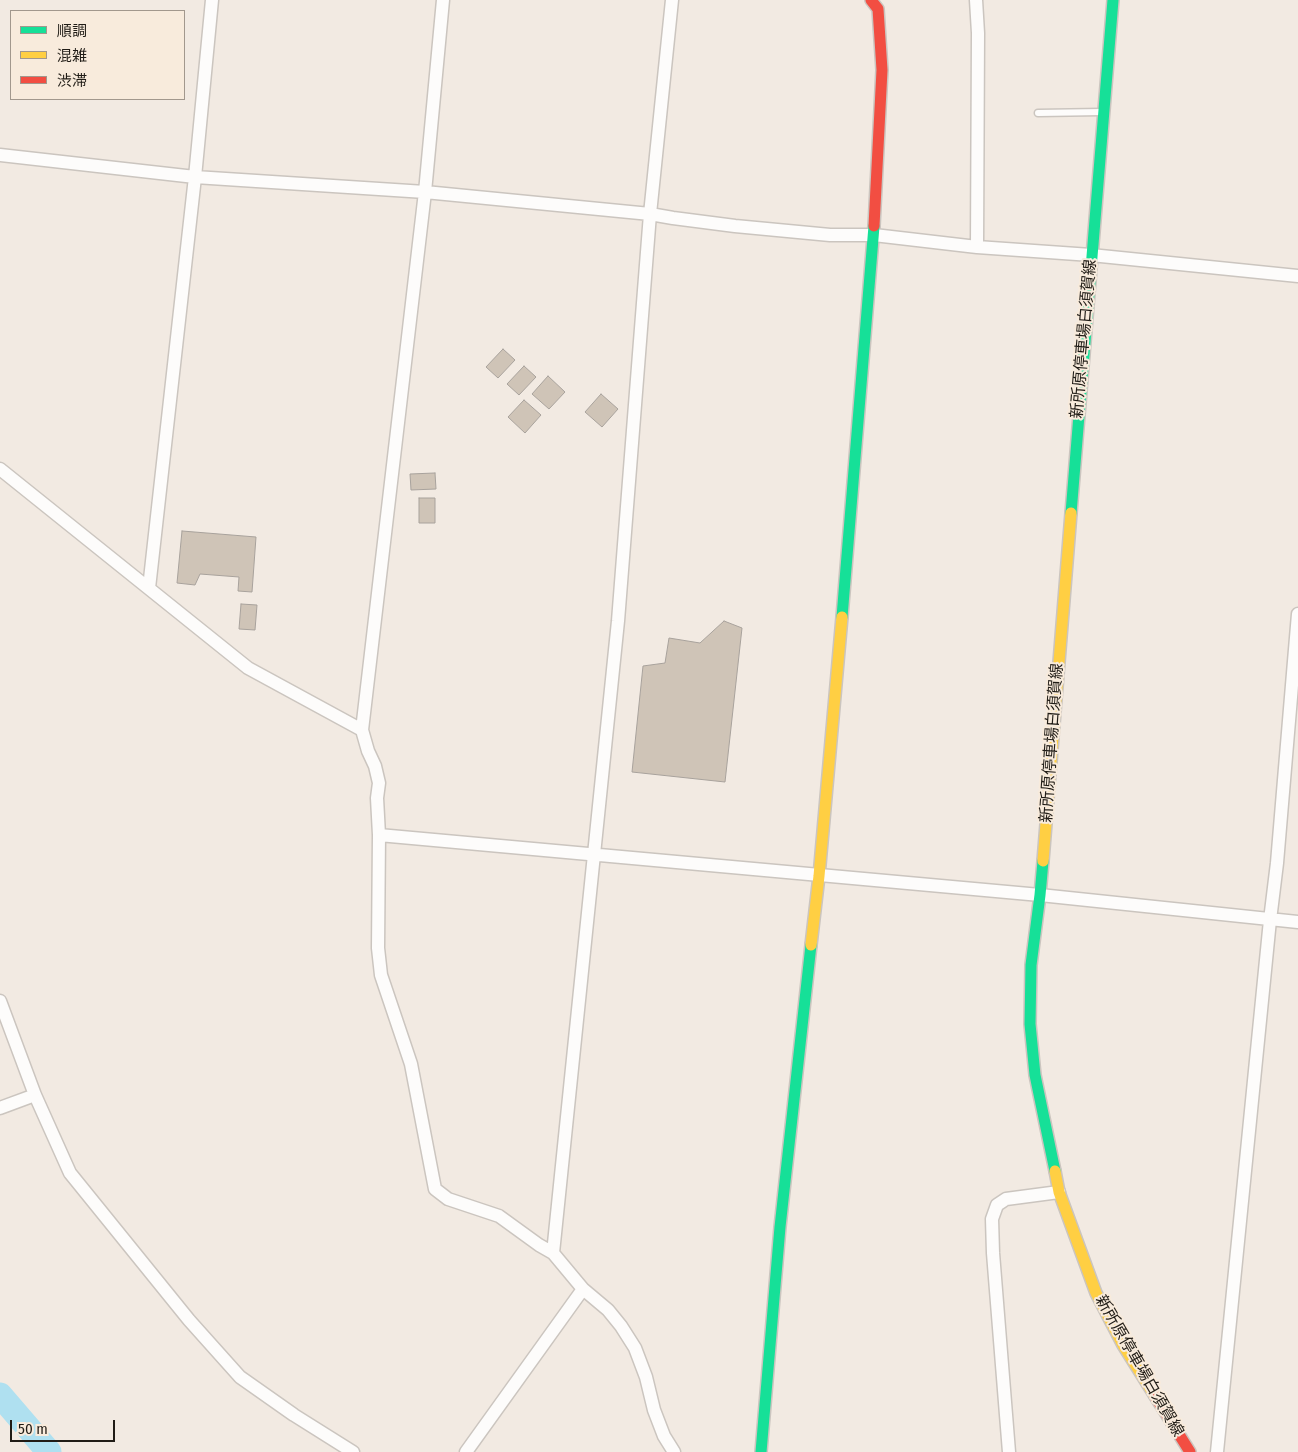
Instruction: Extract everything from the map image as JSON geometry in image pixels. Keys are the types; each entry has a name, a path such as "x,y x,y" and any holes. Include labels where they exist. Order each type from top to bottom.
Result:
{"main road":[{"path":"761,1452 780,1227 819,876 874,235 882,70 878,9 871,0"},
{"name":"新所原停車場白須賀線","path":"1113,0 1040,895 1032,965 1030,1024 1035,1075 1059,1192 1096,1293 1123,1345 1190,1452"}],"street":[{"path":"149,588 195,176 212,0"},
{"path":"443,0 425,192 362,730 379,783 377,798 379,835 378,948 381,975 411,1064 435,1189 448,1199 500,1216 553,1253 583,1289 608,1310 635,1348 646,1377 654,1410 664,1436 674,1452"},
{"path":"553,1253 619,611 650,214 672,0"},
{"path":"976,0 978,33 977,247"},
{"path":"0,154 195,176 425,192 650,214 735,226 830,235 874,235 977,247 1091,255 1298,276"},
{"path":"0,469 248,668 362,730"},
{"path":"1217,1452 1277,863 1298,614"},
{"path":"379,835 1040,895 1298,922"},
{"path":"0,1001 34,1095 70,1173 188,1320 240,1377 294,1415 353,1452"},
{"path":"0,1108 34,1095"},
{"path":"1010,1452 993,1253 992,1219 997,1204 1006,1199 1059,1192"},
{"path":"466,1452 583,1289"}],"lane":[{"path":"1038,113 1103,112"}],"building":[{"path":"503,349 515,360 498,378 486,367"},
{"path":"524,366 536,377 519,395 507,384"},
{"path":"548,376 565,392 549,409 532,394"},
{"path":"601,394 618,409 602,427 585,412"},
{"path":"524,400 541,415 525,433 508,417"},
{"path":"435,473 436,489 411,490 410,474"},
{"path":"419,498 435,498 435,523 419,523"},
{"path":"182,531 256,537 252,592 238,591 239,577 200,574 195,585 177,583"},
{"path":"241,604 257,605 255,630 239,629"},
{"path":"724,621 742,628 725,782 632,772 643,666 665,663 669,638 700,643"}],"waterway":[{"path":"0,1395 49,1452"}],"traffic: fast":[{"path":"1071,513 1113,0"},
{"path":"842,617 874,226"},
{"path":"1043,861 1031,965 1030,1024 1035,1075 1055,1171"},
{"path":"761,1452 780,1227 811,945"}],"traffic: slow":[{"path":"1043,861 1071,513"},
{"path":"811,945 842,617"},
{"path":"1055,1171 1059,1192 1096,1293 1123,1345 1155,1396"}],"traffic: jam":[{"path":"871,0 878,9 882,70 874,226"},
{"path":"1155,1396 1190,1452"}]}
